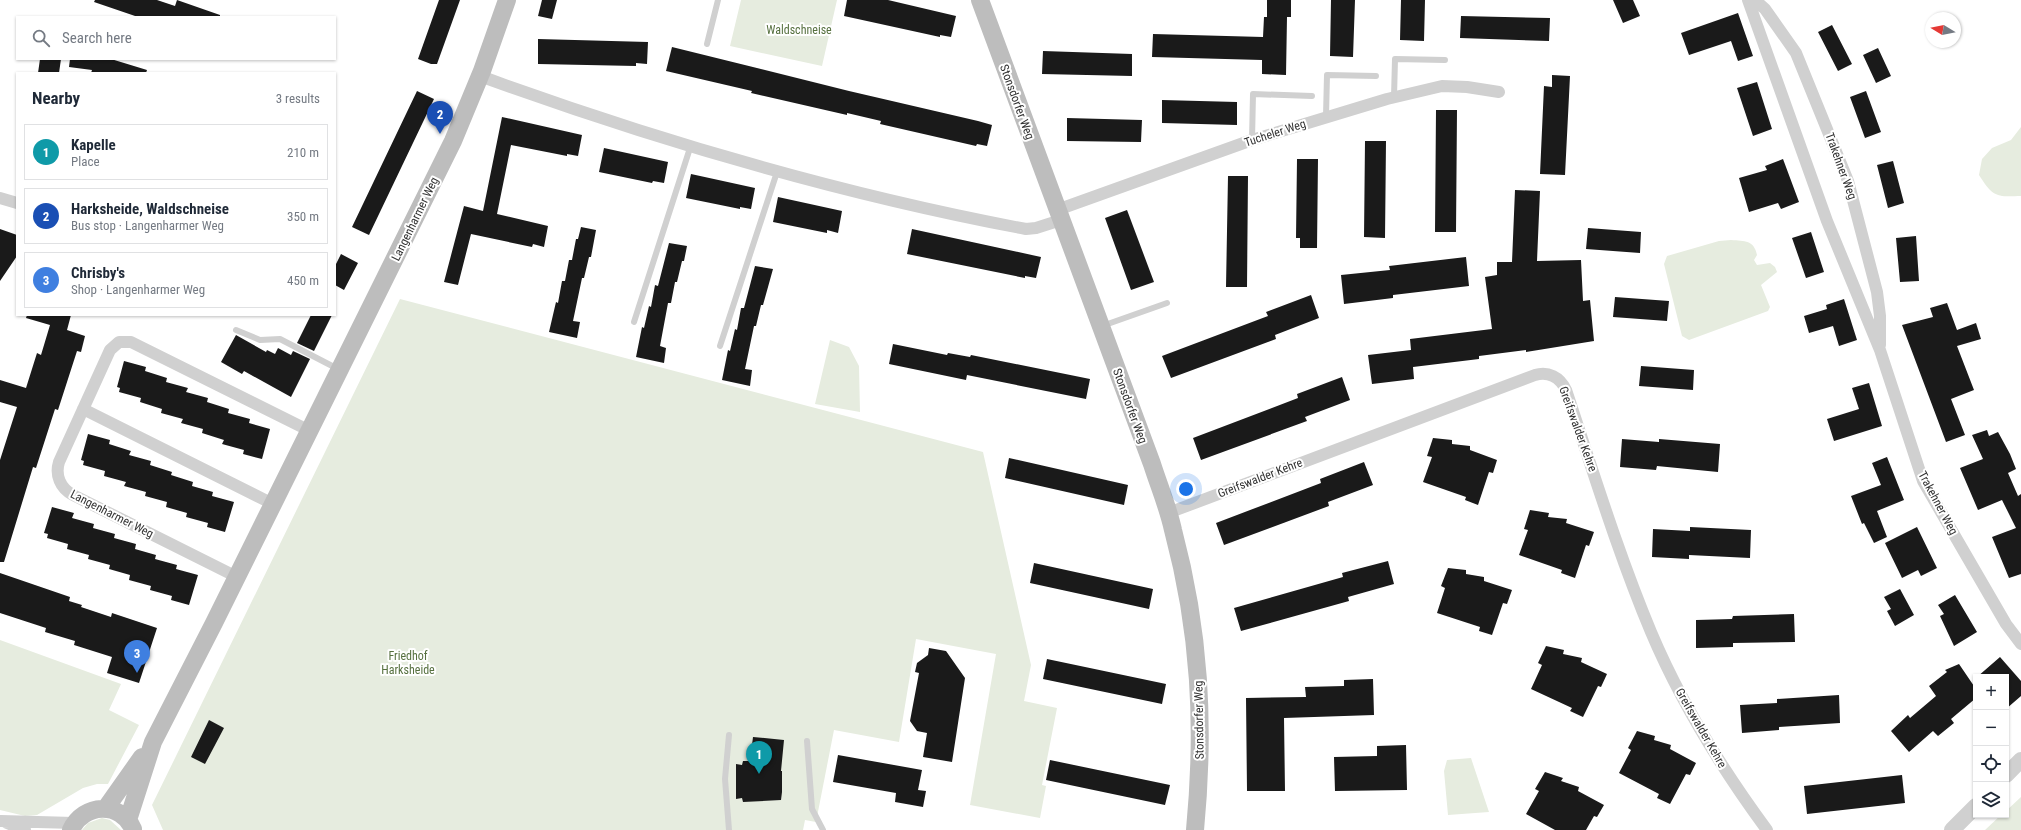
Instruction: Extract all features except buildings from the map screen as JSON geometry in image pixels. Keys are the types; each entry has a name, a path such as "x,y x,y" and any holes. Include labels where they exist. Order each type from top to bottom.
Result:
{"main road":[{"name":"Langenharmer Weg","path":"131,825 122,814 106,808 153,742 310,431 440,168 480,76 507,0"},
{"name":"Stonsdorfer Weg","path":"980,0 1101,326 1168,513 1186,584 1198,665 1201,744 1197,830"},
{"name":"Langenharmer Weg","path":"131,825 153,742"},
{"path":"73,827 85,813 92,810 106,808"}],"street":[{"name":"Trakehner Weg","path":"1748,0 1827,221 1880,350 1923,481 2006,624 2021,644"},
{"name":"Trakehner Weg","path":"1754,0 1765,9 1796,53 1848,180 1877,292 1880,316 1880,350"},
{"path":"480,76 690,148 777,172 909,205 1026,229 1036,228 1059,215"},
{"name":"Tucheler Weg","path":"1059,215 1252,140 1326,116 1394,97 1442,86 1467,87 1499,92"},
{"path":"0,198 16,203"},
{"name":"Langenharmer Weg","path":"237,577 66,490 60,481 58,464 111,348 117,343 127,341 310,431"},
{"name":"Greifswalder Kehre","path":"1168,513 1535,375 1546,374 1556,377 1565,388 1627,572 1660,651 1680,693 1715,753 1767,830"},
{"path":"83,409 273,504"},
{"path":"2009,773 2021,760"},
{"path":"1952,830 1973,809"},
{"path":"0,821 73,827"},
{"path":"0,821 25,830"}],"lane":[{"path":"707,44 718,0"},
{"path":"1394,97 1395,59 1445,60"},
{"path":"1326,116 1327,75 1376,76"},
{"path":"1252,140 1253,94 1312,96"},
{"path":"634,322 690,148"},
{"path":"720,346 777,172"},
{"path":"1101,326 1167,302"},
{"path":"236,330 260,340 280,339 340,370"},
{"path":"729,735 724,779 729,830"},
{"path":"807,741 812,809 823,830"}],"green space":[{"name":"Waldschneise","path":"741,0 837,0 822,66 730,46"},
{"path":"2021,127 2021,196 2000,196 1988,188 1979,175 1982,159 1992,148 2011,140"},
{"path":"1719,241 1745,241 1754,246 1757,255 1754,260 1757,265 1770,263 1775,267 1777,272 1761,285 1770,307 1768,311 1689,340 1682,336 1664,264 1667,256"},
{"name":"Friedhof Harksheide","path":"400,299 983,452 1031,665 1024,701 1057,708 1042,785 1046,786 1040,818 970,805 996,654 916,639 899,742 834,730 816,822 805,820 803,830 163,830 152,805"},
{"path":"830,340 849,347 859,366 860,412 815,404"},
{"path":"0,640 121,684 109,710 139,725 108,784 97,784 83,788 37,815 25,816 0,810"},
{"path":"1471,758 1489,812 1448,815 1444,771 1447,760"},
{"path":"2021,797 2021,830 1985,830 1998,818 2009,818 2009,808"},
{"path":"102,818 110,820 121,830 82,830 88,823"}],"place":[{"name":"Harksheide, Waldschneise","path":"440,134"},
{"name":"Chrisby's","path":"137,673"},
{"name":"Kapelle","path":"759,774"}]}
